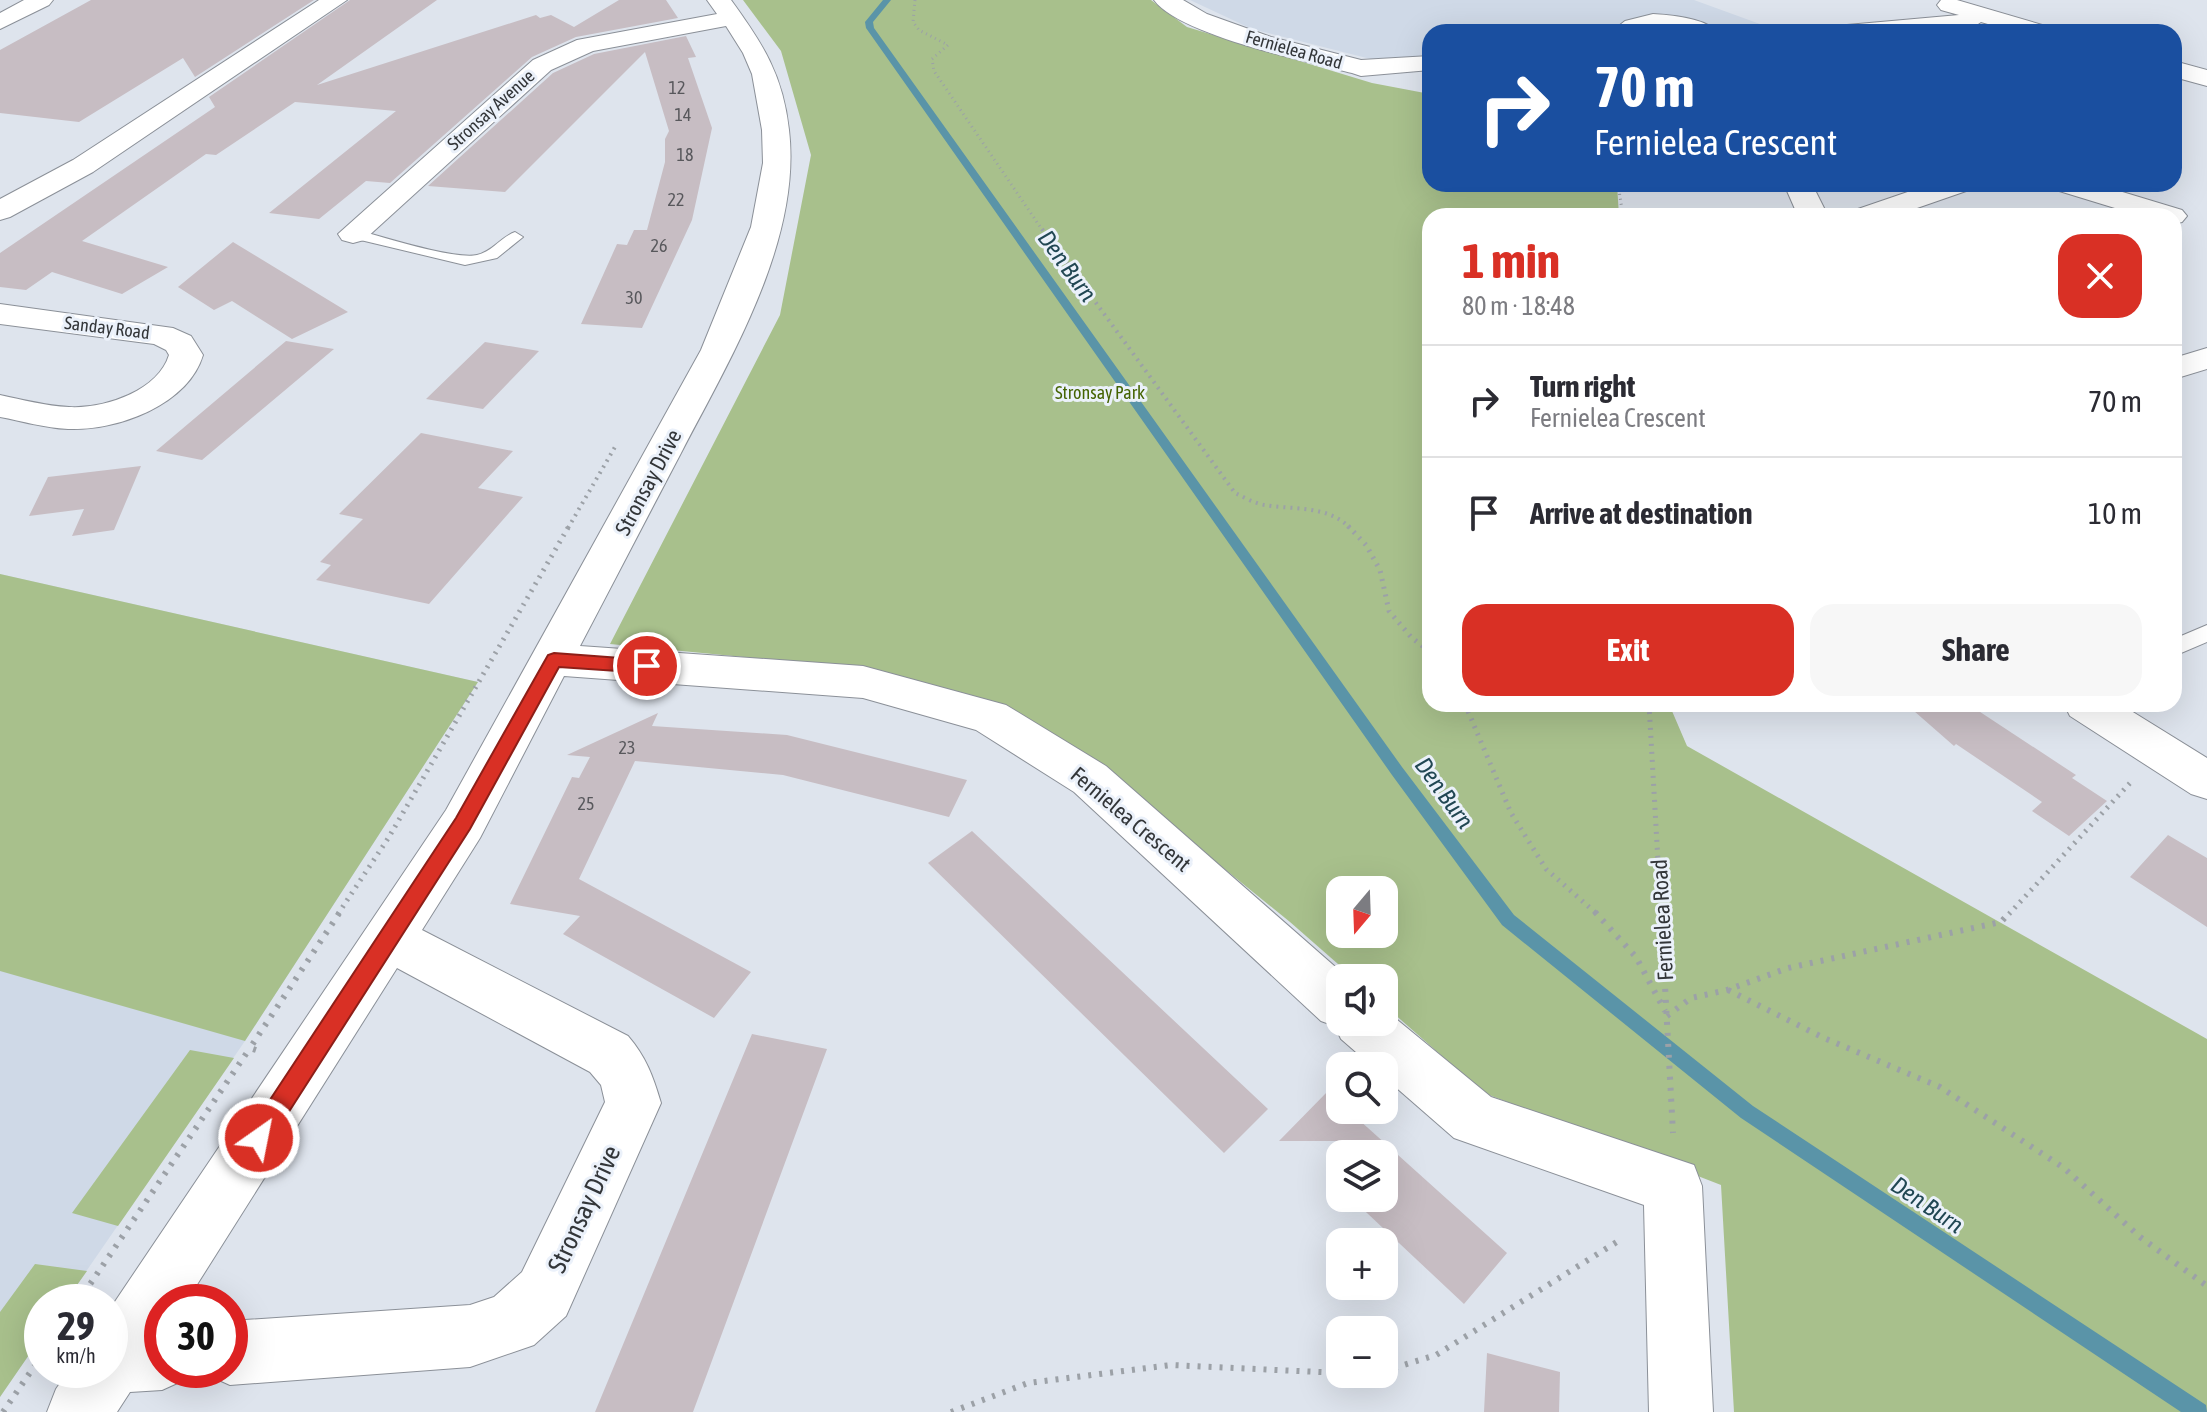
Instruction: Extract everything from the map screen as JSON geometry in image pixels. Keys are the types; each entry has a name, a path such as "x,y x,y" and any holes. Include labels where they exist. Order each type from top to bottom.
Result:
{"street":[{"path":"0,22 41,0"},
{"path":"0,211 83,166 335,0"},
{"name":"Fernielea Road","path":"1166,0 1199,19 1262,42 1361,68 1422,64"},
{"path":"1932,0 2013,24"},
{"name":"Stronsay Avenue","path":"359,228 542,65 586,45 726,9"},
{"name":"Stronsay Drive","path":"128,1356 307,1063 463,824 554,660 718,350 754,269 772,202 778,149 774,112 761,63 726,9"},
{"path":"1958,24 1977,14"},
{"path":"1636,24 1653,19 1673,24"},
{"path":"2182,71 2207,78"},
{"path":"1888,208 1936,192"},
{"path":"2092,192 2145,208"},
{"path":"359,228 398,226"},
{"name":"Sanday Road","path":"0,314 161,335 179,343 186,355 182,368 170,383 136,402 101,414 70,419 0,406"},
{"path":"2182,366 2207,358"},
{"name":"Fernielea Crescent","path":"554,660 863,682 990,717 1090,779 1326,991"},
{"path":"2098,712 2207,781"},
{"name":"Stronsay Drive","path":"248,1352 470,1336 512,1323 544,1294 633,1103 625,1073 609,1054 389,938"},
{"path":"1376,1036 1474,1119 1673,1176 1681,1412"},
{"name":"Stronsay Drive","path":"79,1412 101,1388"}],"lane":[{"path":"359,228 465,260 479,261 490,259 515,237"},
{"path":"2182,644 2207,633"}],"path":[{"path":"915,0 913,22 919,30 948,45 932,59 934,71 1011,187 1235,493 1262,505 1309,508 1345,523 1366,545 1380,570 1389,611 1422,646"},
{"path":"90,1284 389,837 617,445"},
{"path":"1468,712 1511,813 1546,869 1605,921 1636,957 1667,1016 1691,998 1727,990 1788,968 2001,922 2158,752"},
{"name":"Fernielea Road","path":"1649,712 1673,1176"},
{"path":"1727,990 1824,1038 1940,1087 2064,1168 2140,1237 2207,1286"},
{"path":"250,1048 307,1063"},
{"path":"1398,1367 1436,1355 1673,1176"},
{"path":"951,1412 1028,1383 1171,1365 1326,1372"},
{"path":"3,1412 24,1381"}],"shaded area":[{"path":"1190,0 1694,0 1760,24 1422,24 1422,72 1252,29"},
{"path":"0,574 478,682 245,1041 77,1284 24,1284 24,1362 0,1397"}],"green space":[{"name":"Stronsay Park","path":"743,0 1151,0 1187,27 1372,83 1422,92 1422,192 1618,192 1618,208 1422,208 1422,712 1672,712 1687,746 2207,1039 2207,1412 1734,1412 1721,1185 1484,1093 1398,1017 1398,964 1338,964 1072,745 794,662 610,644 780,315 811,155 781,51"},
{"path":"0,574 478,682 245,1041 0,971"},
{"path":"190,1050 234,1058 118,1226 72,1213"},
{"path":"35,1264 87,1271 78,1284 24,1284 24,1362 0,1397 0,1312"}],"building":[{"path":"91,0 314,0 195,77 183,58 79,122 0,113 0,50"},
{"path":"350,0 437,0 317,85 536,15 540,18 551,15 574,27 619,0 666,0 678,18 576,37 532,57 390,183 366,181 319,219 269,213 396,111 295,102 216,155 206,154 82,241 168,267 122,294 52,272 26,290 0,287 0,253 215,107 209,97"},
{"path":"686,36 696,57 688,58 712,128 692,220 642,328 581,324 617,244 627,245 634,230 647,230 665,162 665,139 669,131 645,52 505,192 428,186 553,73 594,54"},
{"path":"233,242 348,312 292,339 232,301 214,310 178,287"},
{"path":"286,341 334,349 202,460 156,451"},
{"path":"485,342 539,351 483,409 426,399"},
{"path":"421,433 513,451 478,488 523,497 429,604 316,580 331,565 320,562 363,519 339,514"},
{"path":"141,466 114,530 72,536 84,509 29,516 48,477"},
{"path":"1915,712 1980,712 2076,775 2072,778 2107,801 2069,836 2032,811 2042,802 1956,744 1954,746"},
{"path":"658,713 652,726 787,735 967,780 949,817 783,775 635,761 579,879 751,972 714,1018 563,934 580,916 510,904 572,777 579,778 590,757 567,755"},
{"path":"972,831 1268,1109 1224,1153 928,863"},
{"path":"2168,835 2207,858 2207,927 2130,877"},
{"path":"752,1034 827,1049 693,1412 595,1412"},
{"path":"1326,1093 1326,1124 1364,1124 1381,1140 1326,1140 1279,1141"},
{"path":"1398,1155 1507,1253 1464,1304 1398,1242 1398,1228 1383,1228 1366,1212 1398,1212"},
{"path":"1487,1353 1560,1372 1559,1412 1484,1412"}],"waterway":[{"name":"Den Burn","path":"887,0 869,22 870,28 1397,771 1508,920 1747,1112 2199,1412"}],"route":[{"path":"259,1138 463,824 554,660 647,666"}]}
